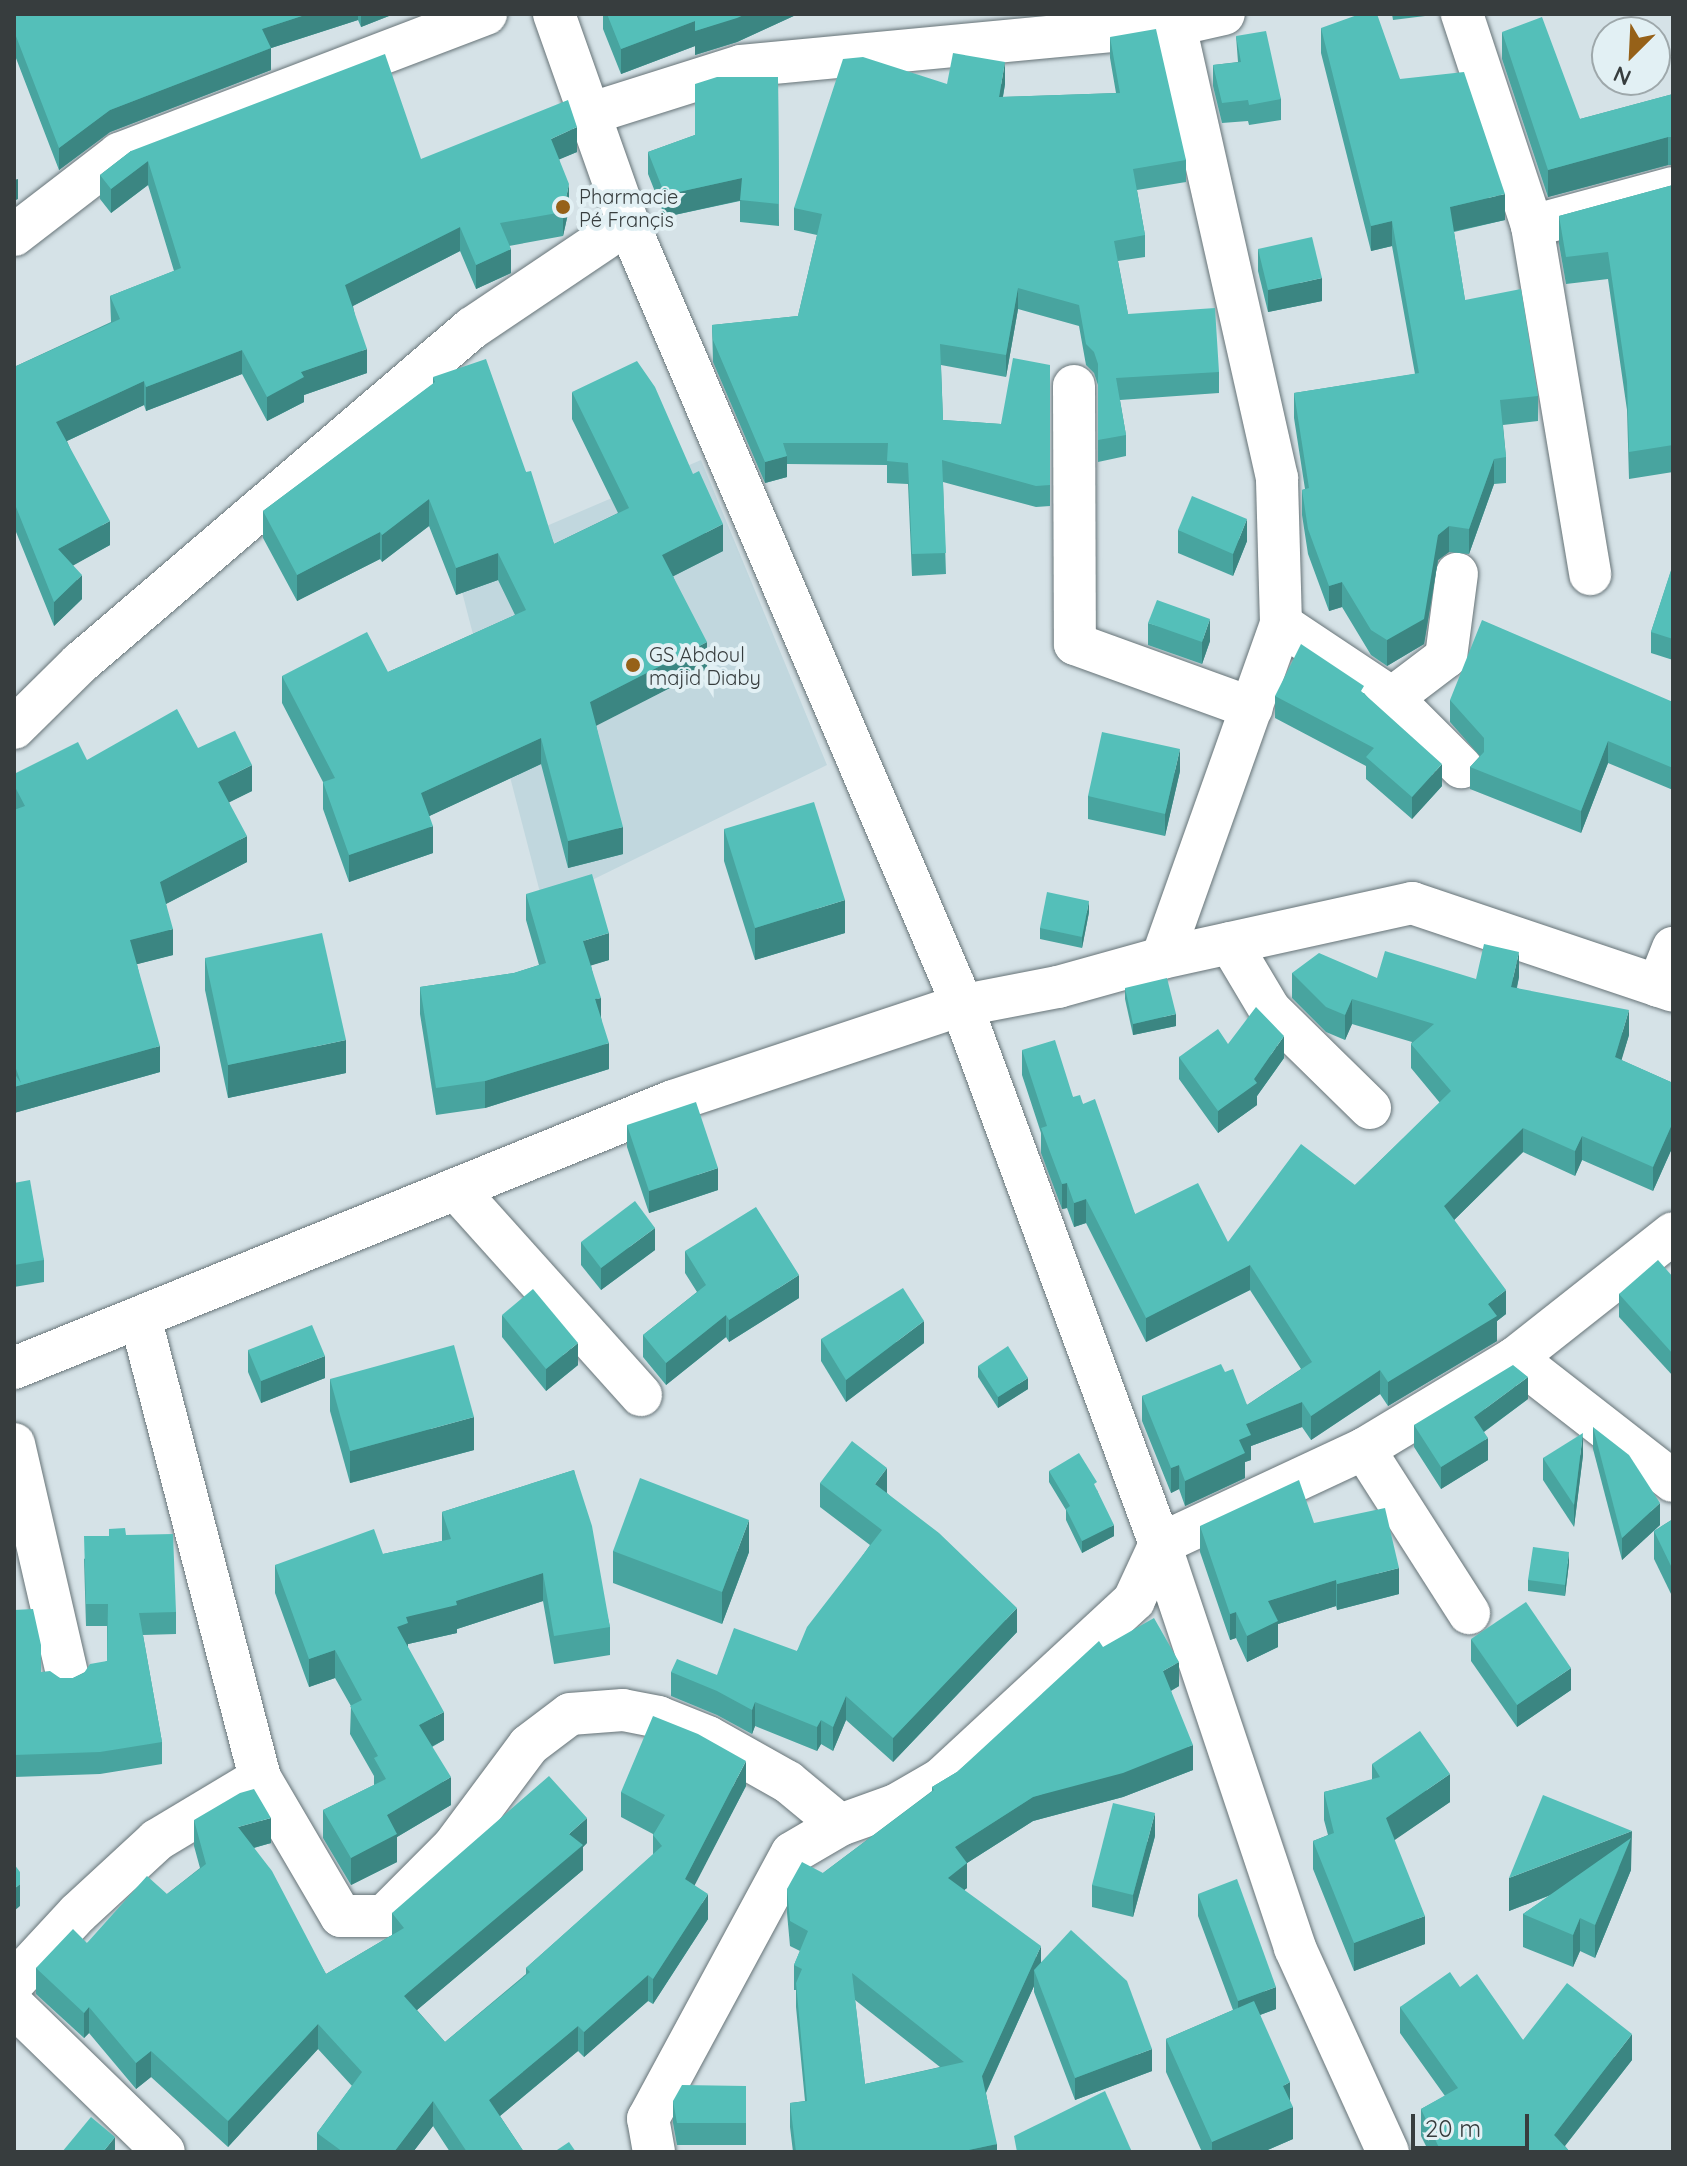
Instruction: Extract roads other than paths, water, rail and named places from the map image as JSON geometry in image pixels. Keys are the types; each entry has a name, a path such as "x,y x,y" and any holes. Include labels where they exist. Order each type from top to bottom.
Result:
{"street":[{"path":"14,235 119,154 486,14"},
{"path":"554,14 592,113 628,223 954,985 959,1006 1160,1544 1295,1948 1388,2152"},
{"path":"592,113 741,66 1175,25 1224,14"},
{"path":"1462,14 1532,226 1590,574"},
{"path":"1162,958 1281,624 1277,478 1175,25"},
{"path":"1532,226 1673,188"},
{"path":"14,728 80,663 472,328 628,223"},
{"path":"1074,386 1075,644 1252,708"},
{"path":"1392,698 1446,657 1457,574"},
{"path":"1281,624 1392,698 1461,767"},
{"path":"14,1368 673,1101 959,1006 1058,987 1162,958 1412,903 1668,975"},
{"path":"1230,943 1270,1010 1370,1108"},
{"path":"456,1189 641,1395"},
{"path":"654,2152 648,2119 792,1853 840,1825 896,1805 941,1779 1134,1600 1160,1544 1364,1449 1515,1358 1673,1233"},
{"path":"140,1317 260,1778 341,1916 384,1916 453,1847 529,1745 570,1714 623,1710 658,1717 708,1737 788,1782 840,1825"},
{"path":"1515,1358 1673,1481"},
{"path":"14,1444 68,1677"},
{"path":"1364,1449 1469,1613"},
{"path":"14,1982 78,1913 157,1840 260,1778"},
{"path":"14,2006 164,2152"}],"place":[{"name":"Pharmacie Pé Françis","path":"563,207"},
{"name":"GS Abdoul majid Diaby","path":"633,665"}]}
